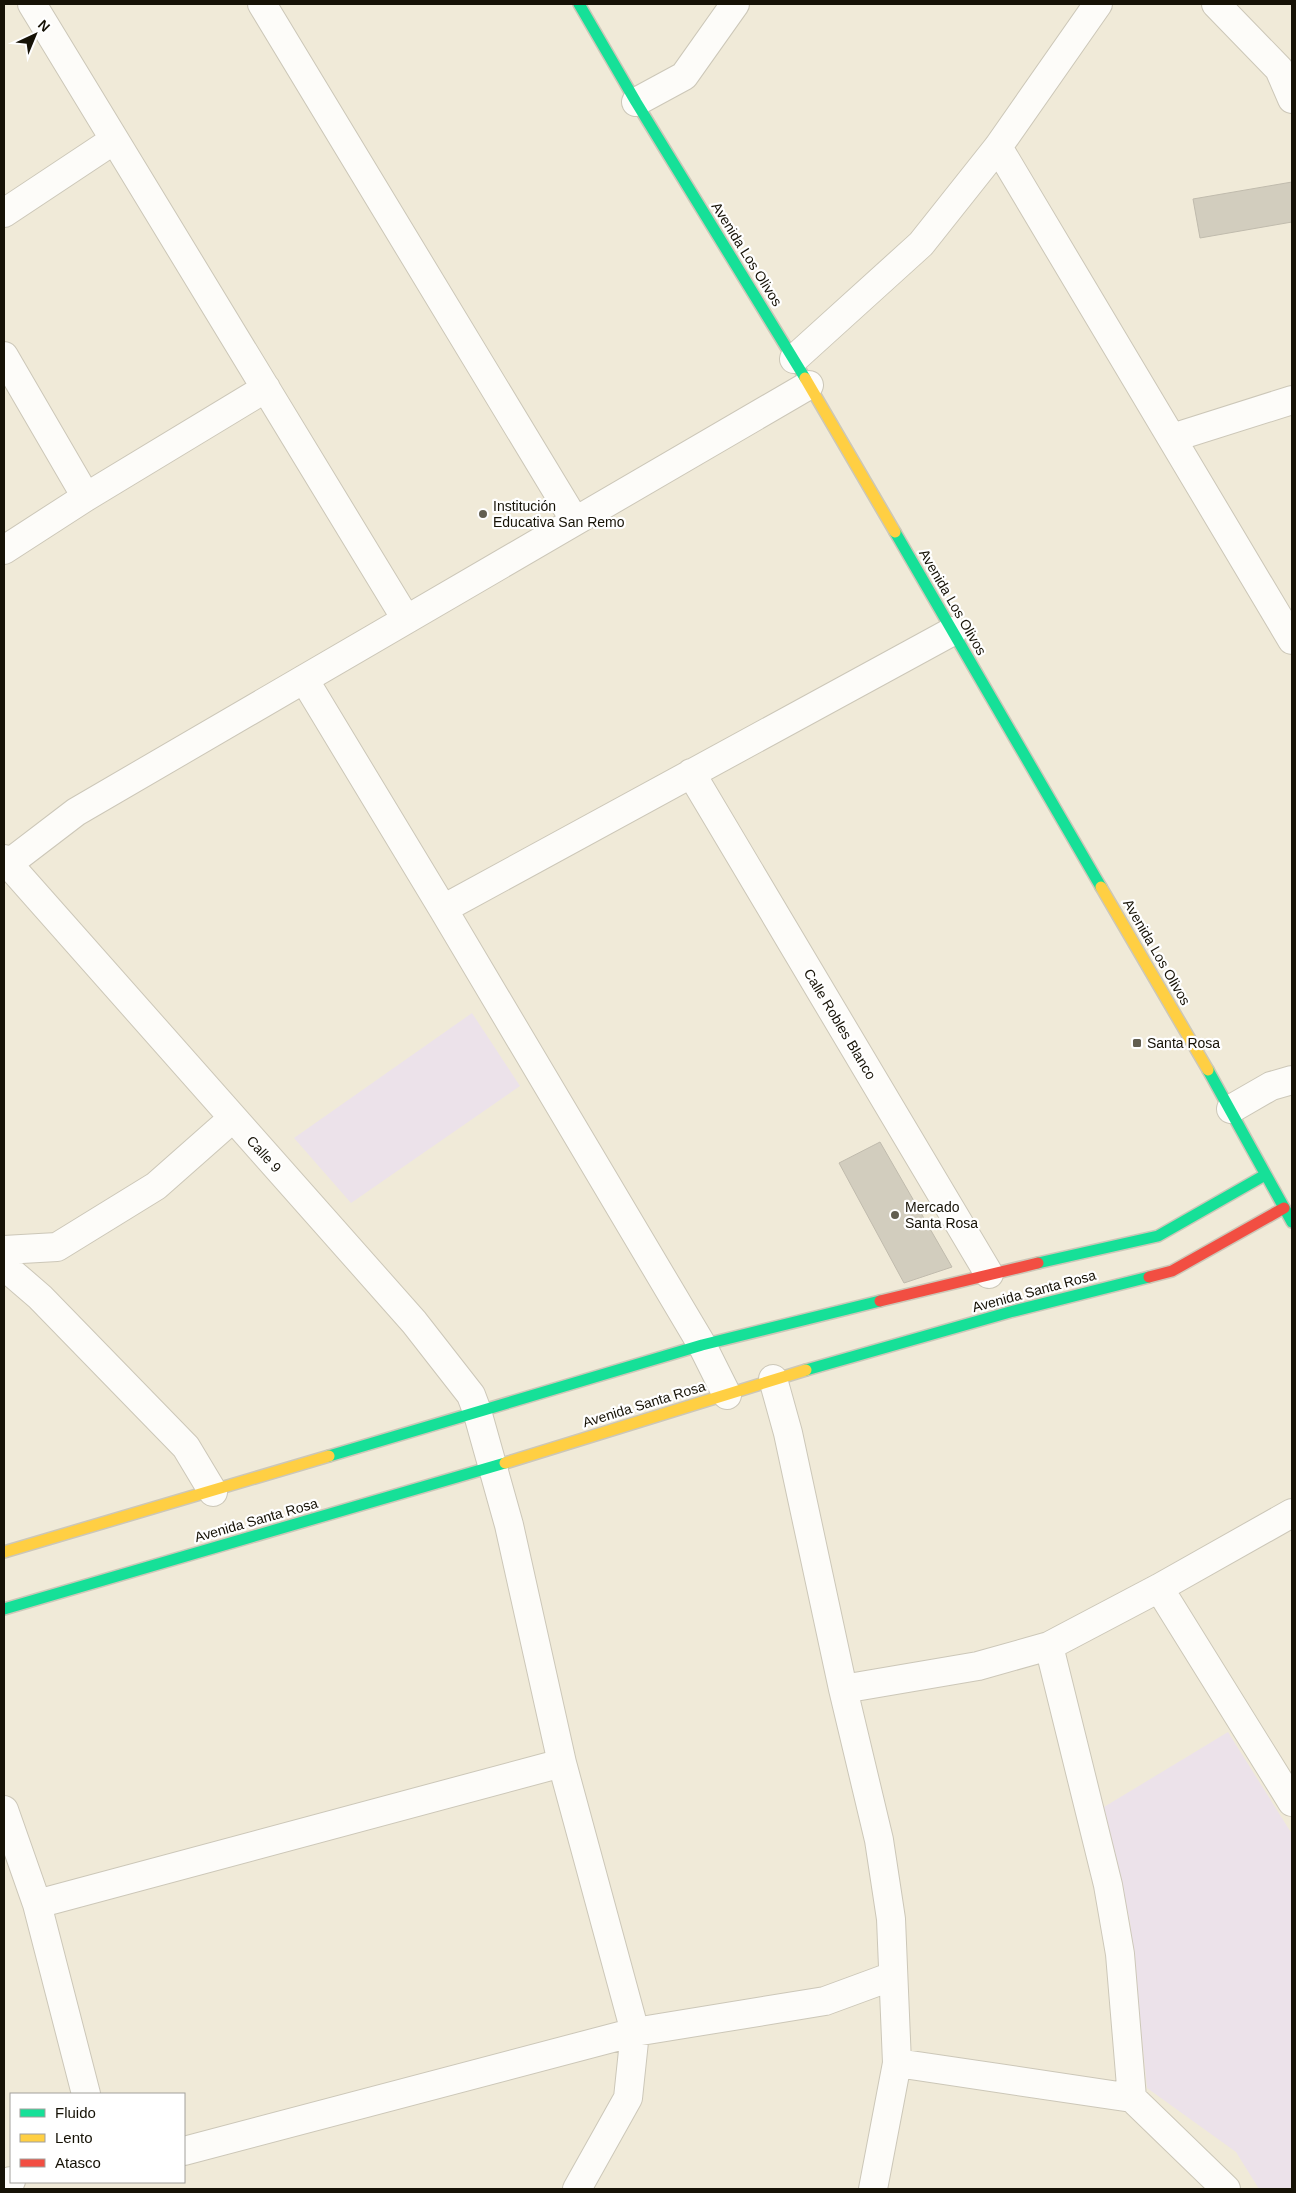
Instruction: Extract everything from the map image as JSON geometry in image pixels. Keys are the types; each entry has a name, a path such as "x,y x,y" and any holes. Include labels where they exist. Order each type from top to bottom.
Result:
{"street":[{"path":"32,4 406,619"},
{"path":"262,4 575,521"},
{"name":"Avenida Los Olivos","path":"579,4 636,102 810,385 1231,1109 1292,1222"},
{"path":"636,102 684,76 735,4"},
{"path":"794,359 921,244 998,147 1098,4"},
{"path":"1216,4 1279,69 1292,99"},
{"path":"4,213 114,140"},
{"path":"998,147 1292,640"},
{"path":"4,356 86,496"},
{"path":"6,862 76,812 810,385"},
{"path":"4,550 86,496 266,388"},
{"path":"1172,438 1292,400"},
{"path":"443,909 953,631"},
{"path":"304,679 702,1345 727,1395"},
{"name":"Calle Robles Blanco","path":"691,773 989,1274"},
{"name":"Calle 9","path":"6,862 414,1322 471,1395 494,1467 509,1525 562,1763 636,2032"},
{"path":"1231,1109 1271,1086 1292,1080"},
{"path":"4,1250 57,1246 156,1186 233,1118"},
{"name":"Avenida Santa Rosa","path":"4,1552 213,1492 702,1345 989,1274 1158,1236 1265,1175"},
{"name":"Avenida Santa Rosa","path":"4,1609 494,1467 533,1453 727,1395 773,1379 1010,1312 1172,1271 1284,1208"},
{"path":"4,1266 40,1297 186,1447 213,1492"},
{"path":"773,1379 790,1443 843,1689 879,1840 891,1919 897,2063 873,2189"},
{"path":"843,1689 978,1666 1049,1646 1159,1588 1292,1513"},
{"path":"1159,1588 1292,1802"},
{"path":"1049,1646 1108,1885 1120,1954 1132,2098"},
{"path":"37,1904 562,1763"},
{"path":"4,1810 37,1904 86,2093"},
{"path":"185,2150 636,2032 825,2002 894,1976"},
{"path":"577,2189 628,2098 636,2032"},
{"path":"897,2063 1132,2098 1226,2189"}],"shaded area":[{"path":"472,1013 520,1086 351,1203 294,1138"},
{"path":"1228,1732 1292,1834 1292,2189 1259,2189 1236,2152 1147,2088 1130,1922 1104,1807"}],"building":[{"path":"1292,182 1292,222 1200,238 1193,199"},
{"name":"Mercado Santa Rosa","path":"880,1142 952,1267 904,1283 839,1163"}],"traffic: fast":[{"path":"579,4 636,102 805,378"},
{"path":"895,532 1101,887"},
{"path":"1208,1070 1292,1222"},
{"path":"1038,1263 1158,1236 1265,1175"},
{"path":"806,1370 1010,1312 1149,1277"},
{"path":"329,1456 702,1345 880,1301"},
{"path":"4,1609 505,1463"}],"traffic: slow":[{"path":"805,378 895,532"},
{"path":"1101,887 1208,1070"},
{"path":"505,1463 806,1370"},
{"path":"4,1552 329,1456"}],"traffic: jam":[{"path":"1149,1277 1172,1271 1284,1208"},
{"path":"880,1301 1038,1263"}],"place":[{"name":"Institución Educativa San Remo","path":"483,514"},
{"name":"Santa Rosa","path":"1137,1043"},
{"name":"Mercado Santa Rosa","path":"895,1215"}]}
